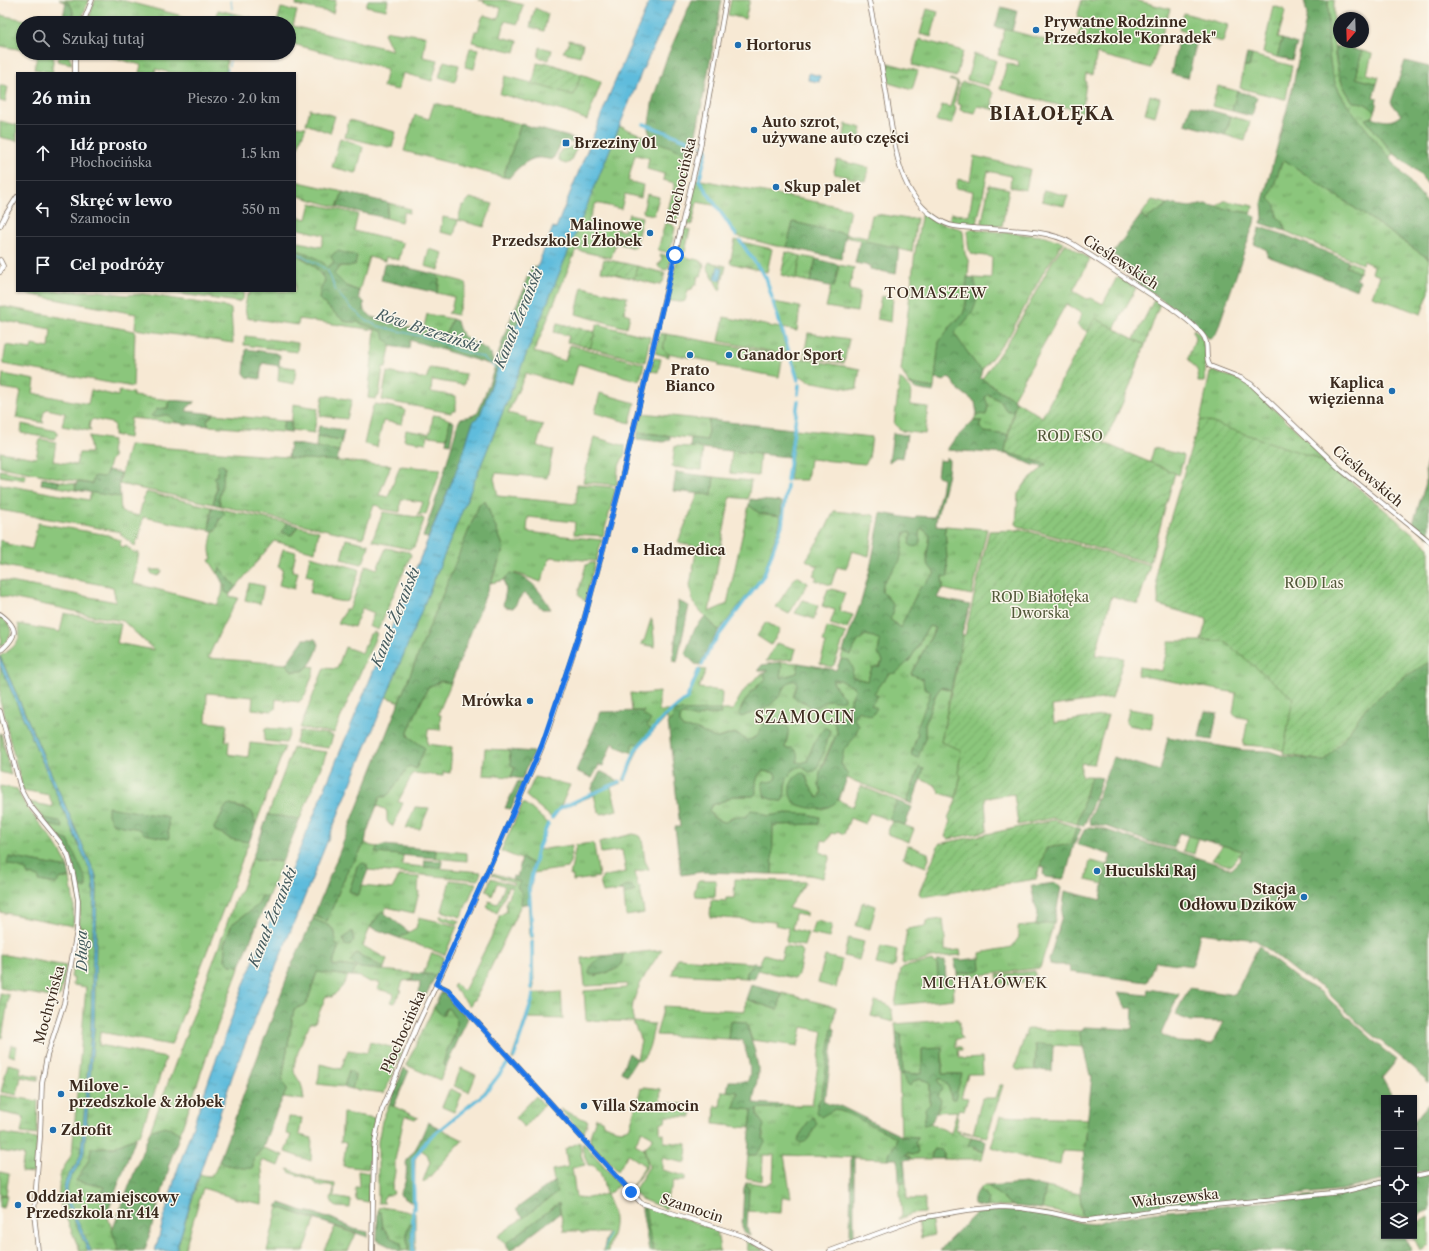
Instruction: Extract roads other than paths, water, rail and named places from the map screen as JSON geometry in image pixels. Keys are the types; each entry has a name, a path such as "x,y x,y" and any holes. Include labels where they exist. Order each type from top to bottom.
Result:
{"street":[{"path":"86,16 92,0"},
{"name":"Płochocińska","path":"372,1251 374,1149 379,1120 387,1096 539,754 584,620 620,486 700,148 726,0"},
{"name":"Cieślewskich","path":"869,0 896,156 906,183 920,205 930,214 948,225 1046,234 1061,238 1073,244 1170,307 1205,338 1209,366 1241,378 1252,384 1340,468 1429,541"},
{"path":"75,60 75,72"},
{"path":"0,226 16,199"},
{"path":"0,260 3,266 0,272"},
{"path":"0,614 10,622 14,630 11,642 1,650"},
{"name":"Mochtyńska","path":"0,711 21,789 29,804 60,842 68,855 78,900 77,930 64,1003 45,1063 42,1083 40,1148 34,1213 38,1251"},
{"name":"Szamocin","path":"436,984 448,990 641,1202 652,1207 743,1236 768,1251"},
{"path":"1417,1175 1429,1173"},
{"name":"Wałuszewska","path":"830,1251 920,1218 968,1210 1001,1207 1020,1208 1082,1220 1090,1220 1157,1210 1342,1192 1381,1183"}],"water":[{"name":"Kanał Żerański","path":"650,0 676,0 642,71 233,1074 176,1251 155,1251 176,1174 248,974 455,474 473,422 480,415 500,362 530,297 534,281 532,280 553,227 556,228 611,91"},
{"path":"809,73 820,76 819,82 808,80"},
{"path":"718,266 723,268 721,280 715,279"},
{"path":"0,657 96,876 94,1029 84,1152 80,1163 71,1177 67,1189 67,1196 91,1251 88,1251 65,1199 64,1185 66,1179 79,1159 81,1152 91,1031 93,877 0,665"}],"waterway":[{"name":"Rów Brzeziński","path":"231,0 232,9"},
{"name":"Rów Brzeziński","path":"227,72 230,61"},
{"path":"644,124 697,144"},
{"path":"700,177 707,150 706,147 703,146"},
{"path":"699,180 736,235"},
{"path":"740,241 766,278 772,298"},
{"name":"Rów Brzeziński","path":"296,253 328,271 336,291 351,308 367,321 378,326 432,339 457,350 482,357 497,369"},
{"path":"773,302 798,380"},
{"path":"798,394 799,385"},
{"path":"787,480 798,401"},
{"path":"702,665 711,646 764,575 782,525 787,485"},
{"path":"625,779 636,749 664,717 687,698 699,670"},
{"path":"552,818 560,808 619,782"},
{"path":"532,936 529,888 537,851 548,824"},
{"path":"532,942 532,988"},
{"path":"514,1057 533,994"},
{"path":"414,1209 413,1159 428,1139 485,1093 509,1062"},
{"path":"413,1212 413,1251"},
{"path":"604,1251 609,1234"}],"place":[{"name":"Prywatne Rodzinne Przedszkole \"Konradek\"","path":"1036,30"},
{"name":"Hortorus","path":"738,45"},
{"name":"Auto szrot, używane auto części","path":"754,130"},
{"name":"Brzeziny 01","path":"566,143"},
{"name":"Skup palet","path":"776,187"},
{"name":"Malinowe Przedszkole i Żłobek","path":"650,233"},
{"name":"Prato Bianco","path":"690,355"},
{"name":"Ganador Sport","path":"729,355"},
{"name":"Kaplica więzienna","path":"1392,391"},
{"name":"Hadmedica","path":"635,550"},
{"name":"Mrówka","path":"530,701"},
{"name":"Huculski Raj","path":"1097,871"},
{"name":"Stacja Odłowu Dzików","path":"1304,897"},
{"name":"Milove - przedszkole & żłobek","path":"61,1094"},
{"name":"Villa Szamocin","path":"584,1106"},
{"name":"Zdrofit","path":"53,1130"},
{"name":"Oddział zamiejscowy Przedszkola nr 414","path":"18,1205"}],"district":[{"name":"BIAŁOŁĘKA","path":"1052,114"},
{"name":"TOMASZEW","path":"936,292"},
{"name":"SZAMOCIN","path":"805,717"},
{"name":"MICHAŁÓWEK","path":"985,982"}],"park label":[{"name":"ROD FSO","path":"1070,436"},
{"name":"ROD Las","path":"1314,583"},
{"name":"ROD Białołęka Dworska","path":"1040,606"}],"water label":[{"name":"Długa","path":"81,951"}]}
